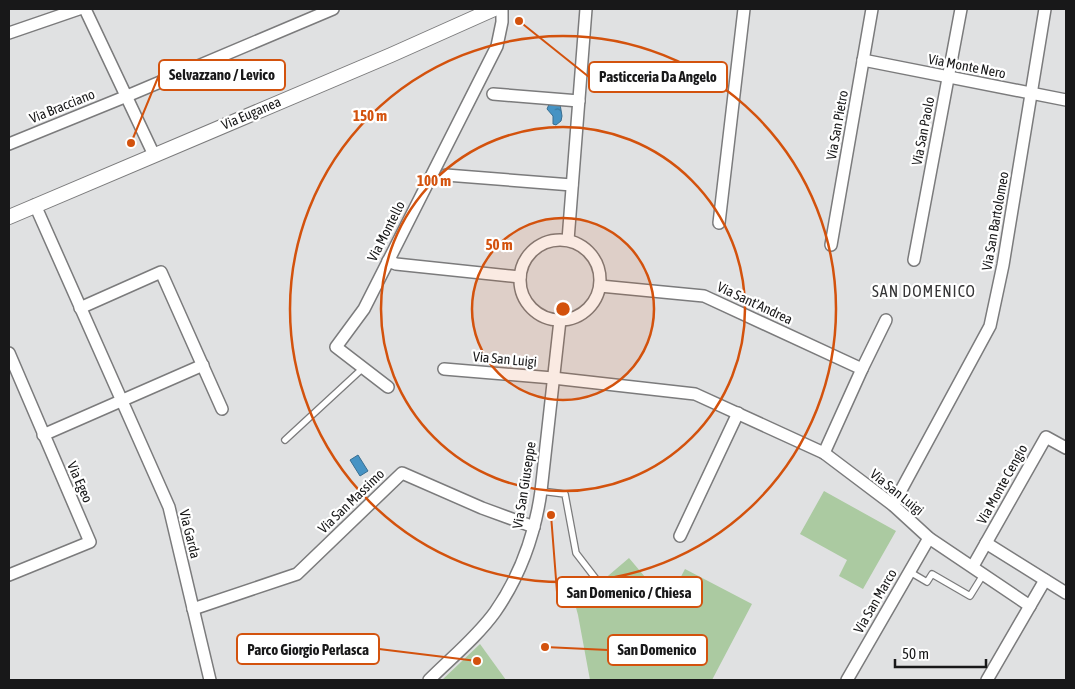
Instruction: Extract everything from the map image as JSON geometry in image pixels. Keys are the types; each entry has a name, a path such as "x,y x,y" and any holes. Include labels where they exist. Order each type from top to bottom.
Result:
{"street":[{"path":"9,33 79,9"},
{"path":"85,9 154,155"},
{"name":"Via Bracciano","path":"9,144 333,9"},
{"name":"Via Montello","path":"388,387 336,348 364,309 497,46 502,22 502,9"},
{"path":"568,240 586,9"},
{"path":"719,223 744,9"},
{"name":"Via San Pietro","path":"831,245 872,9"},
{"name":"Via San Paolo","path":"914,260 961,9"},
{"name":"Via San Bartolomeo","path":"893,505 990,326 1003,265 1045,9"},
{"name":"Via Euganea","path":"9,217 408,48 486,10"},
{"name":"Via Monte Nero","path":"863,60 1066,100"},
{"path":"493,94 579,100"},
{"path":"446,175 572,185"},
{"name":"Via Garda","path":"35,205 169,507 210,680"},
{"path":"554,240 568,240 580,244 590,252 600,274 600,286 597,297 582,314 571,319 547,318 535,312 526,302 521,290 520,277 523,264 530,252 541,244 554,240"},
{"path":"388,260 396,264 520,277"},
{"path":"80,308 161,272 222,409"},
{"name":"Via Sant'Andrea","path":"600,286 704,296 862,369"},
{"name":"Via San Giuseppe","path":"429,680 495,613 520,567 534,527 541,491 560,320"},
{"path":"824,453 886,320"},
{"name":"Via Egeo","path":"9,353 42,435 90,542 9,575"},
{"path":"42,435 203,365"},
{"name":"Via San Luigi","path":"444,369 553,378 695,394 824,453 893,505 929,538 1030,606"},
{"path":"680,536 738,413"},
{"name":"Via Monte Cengio","path":"973,566 1046,437 1066,448"},
{"name":"Via San Massimo","path":"193,609 297,574 402,473 482,508 534,527"},
{"name":"Via San Marco","path":"847,680 929,538"},
{"path":"986,543 1066,593"},
{"path":"987,680 1045,580"}],"lane":[{"path":"285,440 363,368"},
{"path":"541,491 565,494 576,553 596,579"},
{"path":"910,572 927,582 932,574 970,596 983,575"}],"green space":[{"path":"824,491 896,531 863,589 839,576 847,560 800,534"},
{"path":"629,558 667,603 685,569 752,604 712,680 590,680 575,604"},
{"path":"480,644 506,680 442,680"}],"water":[{"path":"550,102 560,104 562,116 561,121 556,125 553,124 553,116 547,109"},
{"path":"358,455 368,471 360,476 350,460"}],"place":[{"name":"Pasticceria Da Angelo","path":"519,21"},
{"name":"Selvazzano / Levico","path":"131,143"},
{"name":"San Domenico / Chiesa","path":"551,515"},
{"name":"San Domenico","path":"545,647"},
{"name":"Parco Giorgio Perlasca","path":"477,661"}],"district":[{"name":"SAN DOMENICO","path":"924,291"}]}
